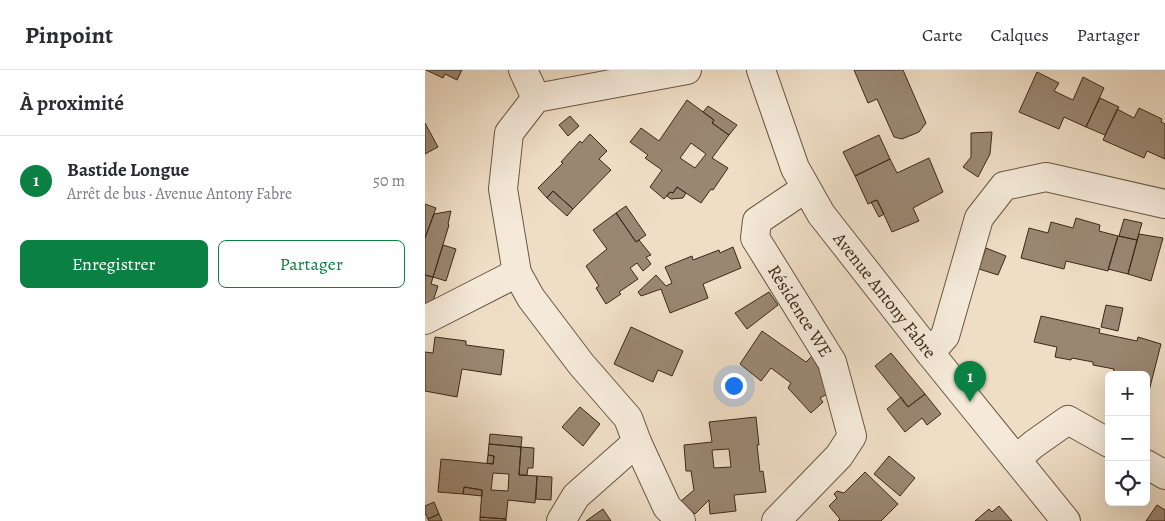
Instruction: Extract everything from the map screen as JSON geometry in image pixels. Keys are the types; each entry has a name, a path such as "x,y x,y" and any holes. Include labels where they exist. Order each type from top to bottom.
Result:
{"street":[{"path":"523,70 536,98"},
{"path":"681,521 667,507 628,418 581,364 531,298 517,273 503,188 509,133 536,98 687,70"},
{"name":"Avenue Antony Fabre","path":"761,70 795,168 821,214 930,353 1066,521"},
{"path":"930,353 945,336 979,218 1004,186 1046,177 1165,204"},
{"name":"Résidence WE","path":"776,521 839,456 852,436 833,362 755,238 757,220 806,188"},
{"path":"425,320 517,273"},
{"path":"1016,459 1068,420 1105,441"},
{"path":"561,521 576,496 637,442"},
{"path":"1150,466 1165,475"}],"building":[{"path":"426,70 462,70 457,80 445,74 443,78"},
{"path":"854,70 903,70 926,123 919,132 902,139 894,137 877,99 868,103"},
{"path":"1037,72 1059,83 1054,91 1073,100 1083,77 1104,88 1086,127 1064,117 1059,129 1019,112"},
{"path":"1100,98 1119,107 1105,135 1086,127"},
{"path":"687,100 714,120 712,123 729,135 712,158 728,168 713,190 711,189 701,203 677,187 673,193 670,192 664,199 650,187 662,170 645,158 648,155 630,142 641,128 659,141","holes":["691,143 706,154 695,168 680,158"]},
{"path":"708,106 737,125 729,135 712,123 714,120 703,112"},
{"path":"1139,108 1162,119 1161,122 1165,124 1165,159 1147,151 1144,158 1103,140 1117,109 1134,118"},
{"path":"570,116 579,126 568,136 559,125"},
{"path":"425,123 438,147 425,154"},
{"path":"992,132 990,154 978,177 963,167 971,157 971,133"},
{"path":"590,134 607,151 599,159 611,170 573,209 553,191 547,198 538,188 563,163 561,162 580,141 582,143"},
{"path":"879,135 890,159 855,176 843,152"},
{"path":"929,158 943,192 913,208 919,221 892,232 877,200 868,204 855,176 890,159 897,173"},
{"path":"677,187 686,193 683,198 671,199 667,196 670,192 673,193"},
{"path":"553,191 573,209 567,216 547,198"},
{"path":"877,200 884,214 879,217 871,202"},
{"path":"425,204 436,208 425,238"},
{"path":"626,206 646,235 636,242 616,213"},
{"path":"451,211 449,225 433,277 425,275 425,238 434,214"},
{"path":"616,213 636,242 639,240 651,255 646,257 651,264 643,271 637,263 630,268 638,279 606,304 596,288 599,286 586,266 607,249 593,230"},
{"path":"1076,218 1100,225 1099,231 1118,236 1108,271 1066,261 1064,269 1021,258 1029,228 1048,233 1051,222 1073,228"},
{"path":"1124,219 1142,223 1137,240 1119,236"},
{"path":"1139,234 1163,238 1151,281 1128,274"},
{"path":"1118,236 1137,240 1128,274 1108,269"},
{"path":"443,245 456,249 446,281 433,277"},
{"path":"733,247 741,268 703,284 708,298 670,313 661,289 641,296 638,292 656,275 666,286 672,283 665,267 692,256 693,260 719,250 720,253"},
{"path":"986,248 1006,256 998,275 979,269"},
{"path":"425,275 433,277 431,284 438,286 431,307 425,305"},
{"path":"769,292 778,305 747,329 735,313"},
{"path":"1106,305 1123,308 1118,331 1101,327"},
{"path":"1041,316 1100,329 1099,333 1137,341 1138,337 1161,344 1150,387 1150,371 1114,371 1114,369 1093,365 1093,362 1055,357 1057,347 1034,342"},
{"path":"631,327 683,351 672,376 658,370 653,382 614,364"},
{"path":"762,331 806,362 812,356 831,392 820,398 823,402 811,413 788,388 791,383 771,368 761,381 740,364"},
{"path":"435,337 466,341 466,345 504,350 501,375 462,369 457,397 425,391 425,352 433,353"},
{"path":"891,353 925,394 908,407 875,366"},
{"path":"925,394 941,414 927,425 922,418 905,432 887,409 901,397 908,407"},
{"path":"580,407 600,424 583,446 562,427"},
{"path":"756,417 760,472 763,471 766,492 734,495 736,511 710,514 709,500 695,514 681,501 694,490 691,471 686,471 684,445 712,442 709,422","holes":["729,449 731,467 714,468 712,450"]},
{"path":"490,434 522,437 521,447 489,444"},
{"path":"489,444 521,447 519,475 537,476 535,503 508,500 506,519 480,517 482,490 464,487 463,494 438,492 441,459 493,464 494,456 488,455","holes":["493,473 509,474 508,491 491,490"]},
{"path":"521,447 534,448 533,468 528,468 527,475 519,475"},
{"path":"488,455 494,456 493,464 487,463"},
{"path":"889,456 915,478 900,496 874,474"},
{"path":"865,472 898,504 881,521 838,521 840,519 829,506 837,498 834,494 837,491 844,493"},
{"path":"537,476 552,477 551,500 536,499"},
{"path":"464,487 482,490 482,496 463,494"},
{"path":"434,502 439,514 428,519 425,513 425,506"},
{"path":"1157,505 1165,510 1165,521 1146,521"},
{"path":"999,506 1012,521 975,521 989,509 992,512"},
{"path":"603,509 611,521 586,521"},
{"path":"439,514 442,521 429,521 428,519"},
{"path":"480,517 506,519 506,521 480,521"}],"place":[{"name":"Bastide Longue","path":"970,402"}]}
